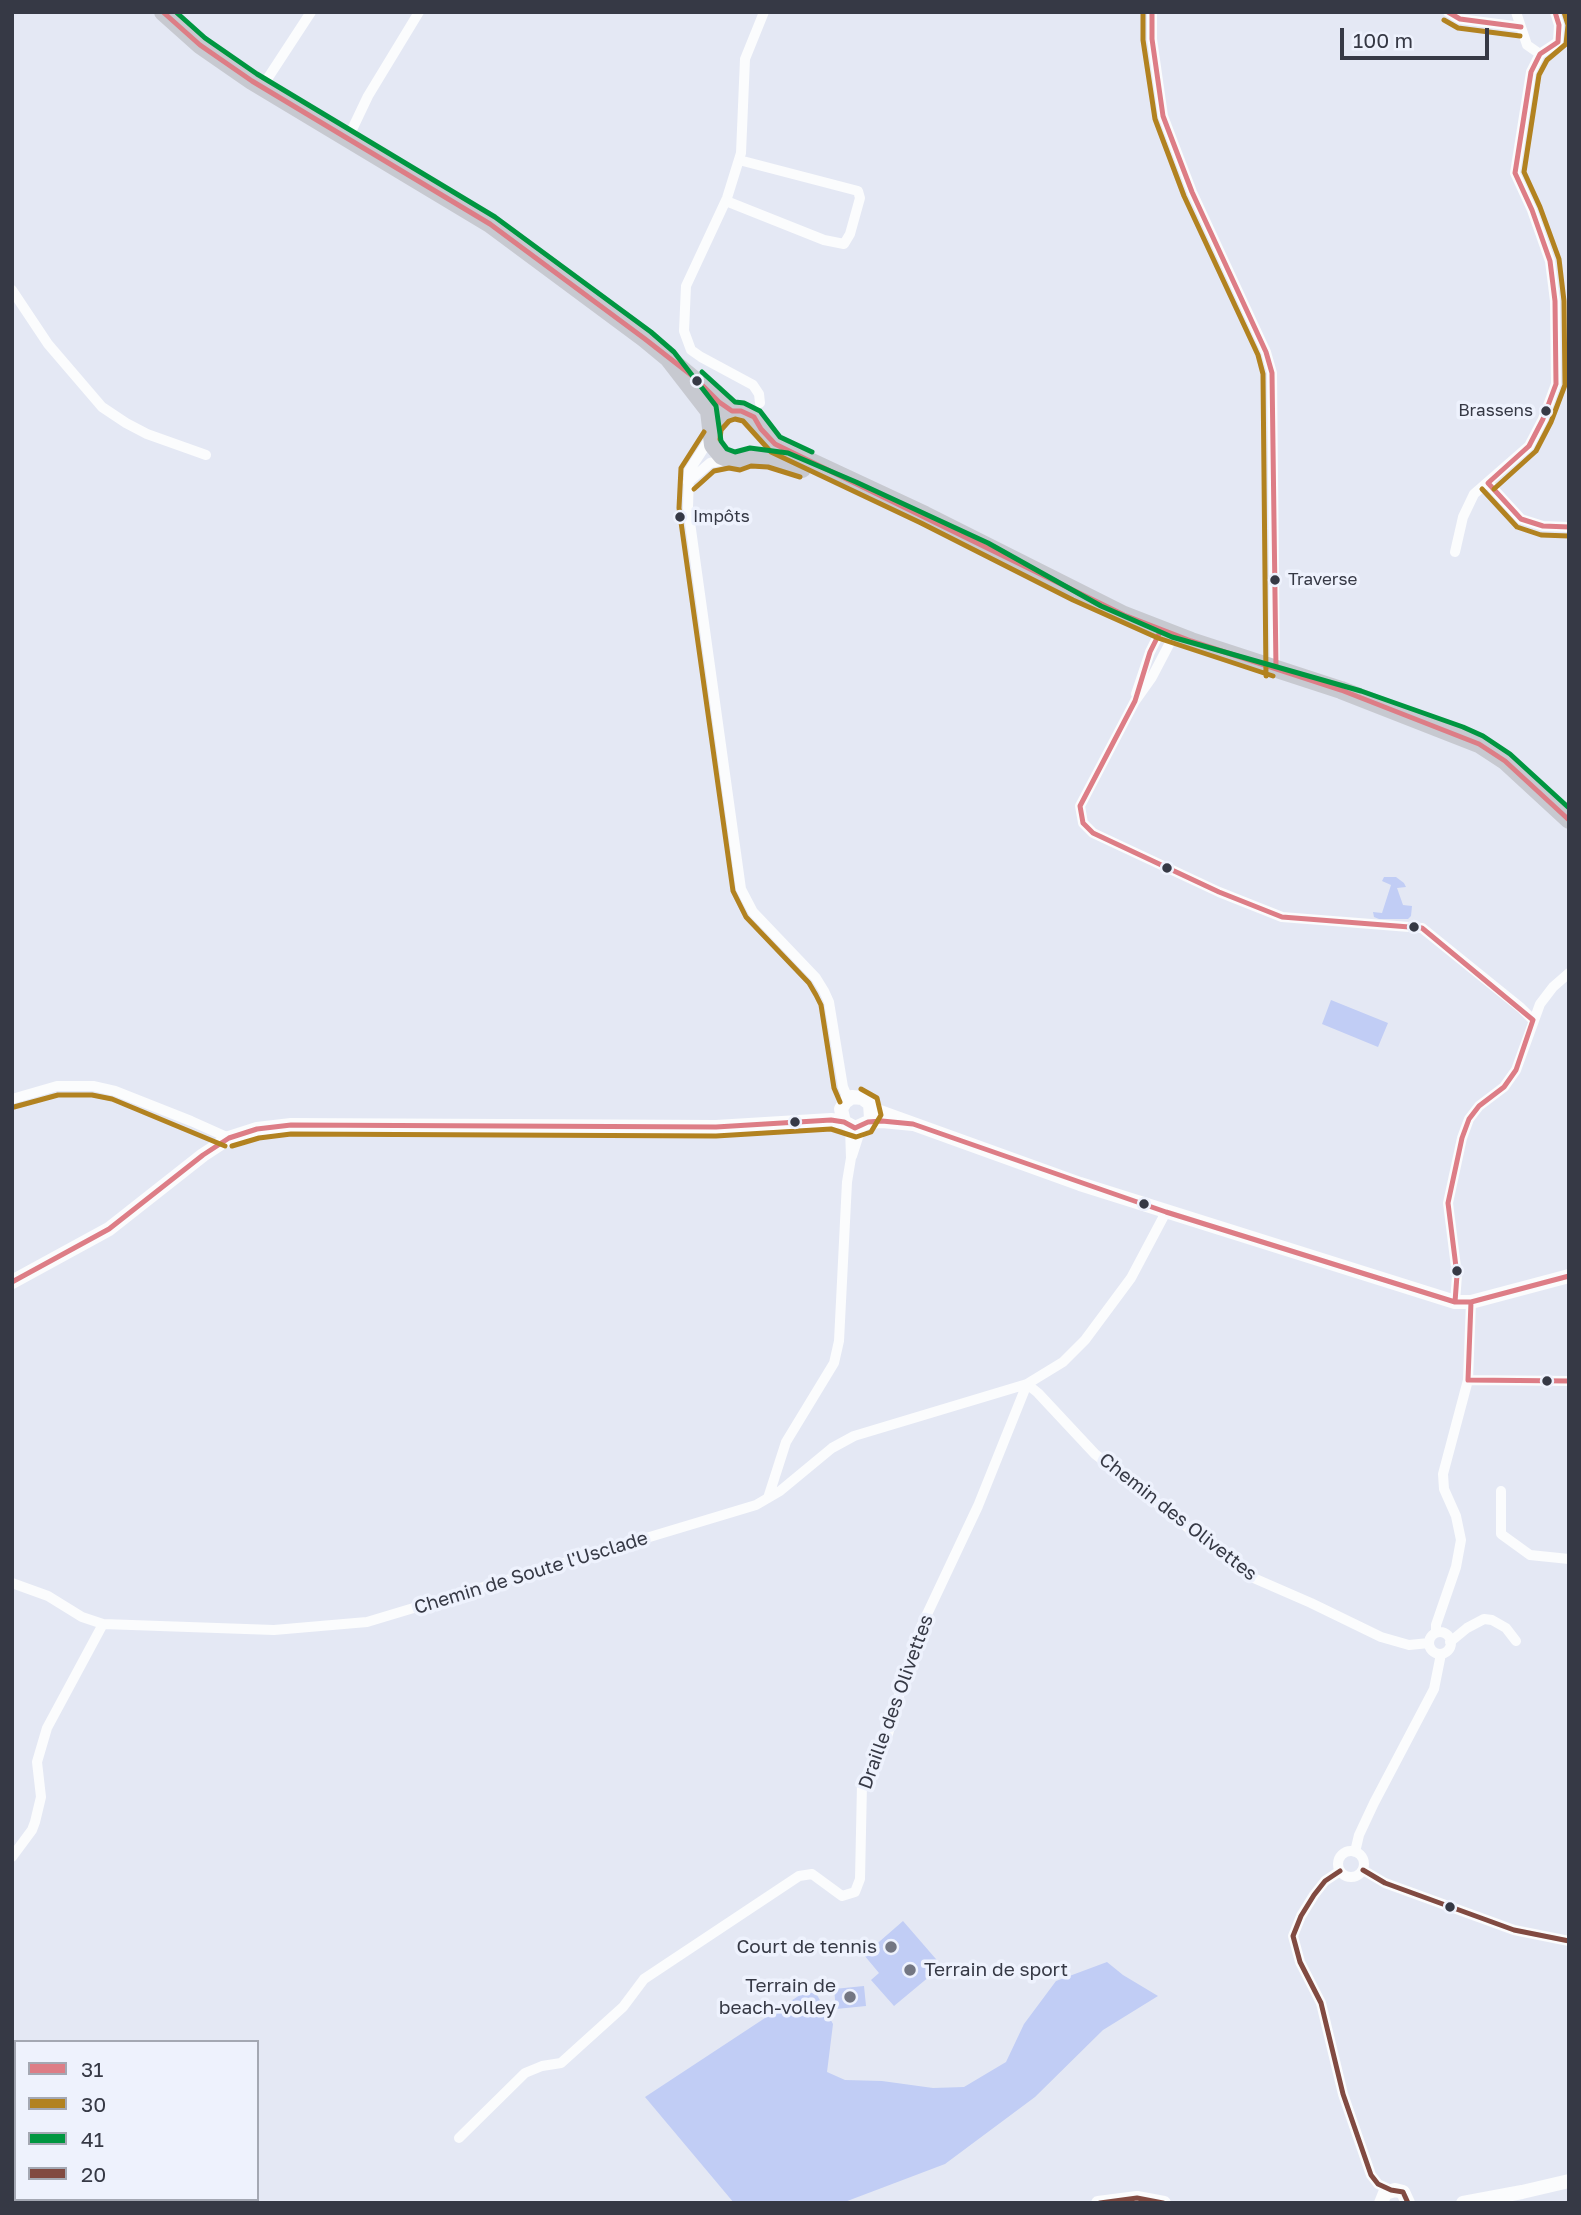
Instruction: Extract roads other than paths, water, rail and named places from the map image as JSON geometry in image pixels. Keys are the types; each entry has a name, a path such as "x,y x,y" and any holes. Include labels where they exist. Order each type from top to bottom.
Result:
{"main road":[{"path":"163,12 200,45 262,87 490,224 695,378 719,402 733,410 748,413 775,444 1099,609 1165,637 1358,699 1479,744 1505,761 1569,820"},
{"path":"668,358 709,411 711,435 717,451 729,459 740,461 750,457 760,445 760,426"},
{"path":"711,435 718,419 733,410"},
{"path":"750,457 786,462 854,486"}],"street":[{"path":"262,87 311,12"},
{"path":"348,138 368,96 419,12"},
{"path":"760,426 759,394 753,385 691,350 684,331 686,286 726,201 739,160 745,59 764,12"},
{"path":"1152,12 1152,39 1163,116 1192,192 1266,352 1272,373 1275,672"},
{"path":"1448,12 1460,19 1521,27"},
{"path":"1516,12 1527,45 1540,54"},
{"path":"1455,552 1463,517 1474,494 1529,446 1556,384 1555,301 1550,261 1532,210 1515,173 1531,72 1540,54 1563,44 1555,12"},
{"path":"726,201 824,240 844,244 850,234 860,198 858,191 739,160"},
{"path":"12,290 48,344 102,407 147,433 206,455"},
{"path":"733,410 750,409 760,403"},
{"path":"711,435 689,471 689,518 741,888 753,912 816,978 824,991 829,1002 838,1056 849,1085 855,1114 847,1182 839,1341 834,1363 786,1441 768,1498"},
{"path":"688,482 710,463 729,459"},
{"path":"1488,483 1521,519 1543,526 1569,527"},
{"path":"1165,637 1150,652 1135,701 1080,806 1083,823 1093,833 1219,892 1282,917 1422,928 1533,1020"},
{"path":"1455,1301 1457,1275 1448,1203 1462,1138 1469,1119 1479,1106 1504,1087 1516,1070 1540,1004 1553,987 1569,973"},
{"path":"12,1099 57,1086 93,1086 115,1091 229,1138"},
{"path":"12,1282 109,1228 192,1163 229,1138 257,1129 291,1125 716,1127 855,1114 913,1124 1166,1212 1455,1301 1471,1302 1569,1276"},
{"path":"1027,1384 1063,1362 1085,1340 1131,1278 1166,1212"},
{"path":"1436,1633 1436,1625 1456,1567 1461,1540 1456,1516 1444,1489 1443,1474 1468,1380 1471,1302"},
{"path":"1468,1380 1569,1381"},
{"name":"Chemin de Soute l'Usclade","path":"12,1583 48,1596 82,1617 103,1625 274,1630 368,1622 756,1505 832,1448 854,1436 1027,1384"},
{"name":"Chemin des Olivettes","path":"1027,1384 1095,1454 1249,1576 1381,1637 1409,1645 1429,1643"},
{"name":"Draille des Olivettes","path":"459,2138 525,2073 542,2066 561,2063 623,2007 644,1979 799,1876 812,1874 842,1896 855,1892 860,1879 862,1784 888,1734 922,1627 978,1506 1027,1384"},
{"path":"1501,1491 1502,1534 1530,1555 1569,1559"},
{"path":"1450,1642 1466,1628 1484,1619 1492,1620 1506,1628 1516,1641"},
{"path":"12,1857 35,1822 41,1797 37,1762 47,1728 103,1625"},
{"path":"1355,1852 1359,1835 1374,1803 1434,1689 1441,1654 1449,1649 1447,1635 1436,1633 1430,1637 1429,1643 1431,1650 1441,1654"},
{"path":"1346,1852 1355,1852 1362,1857 1363,1870 1360,1874 1352,1877 1340,1871 1339,1858 1346,1852"},
{"path":"1363,1870 1385,1883 1514,1930 1569,1941"},
{"path":"1340,1871 1325,1881 1314,1895 1293,1936 1300,1962 1321,2003 1343,2094 1371,2175 1385,2198 1399,2190 1411,2201"},
{"path":"1470,2202 1569,2181"},
{"path":"1098,2203 1137,2198 1164,2203"},
{"path":"122,2201 152,2203"}],"place":[{"name":"Brassens","path":"1546,411"},
{"name":"Impôts","path":"680,517"},
{"name":"Traverse","path":"1275,580"},
{"name":"Court de tennis","path":"891,1947"},
{"name":"Terrain de sport","path":"910,1970"},
{"name":"Terrain de beach-volley","path":"850,1997"}]}
